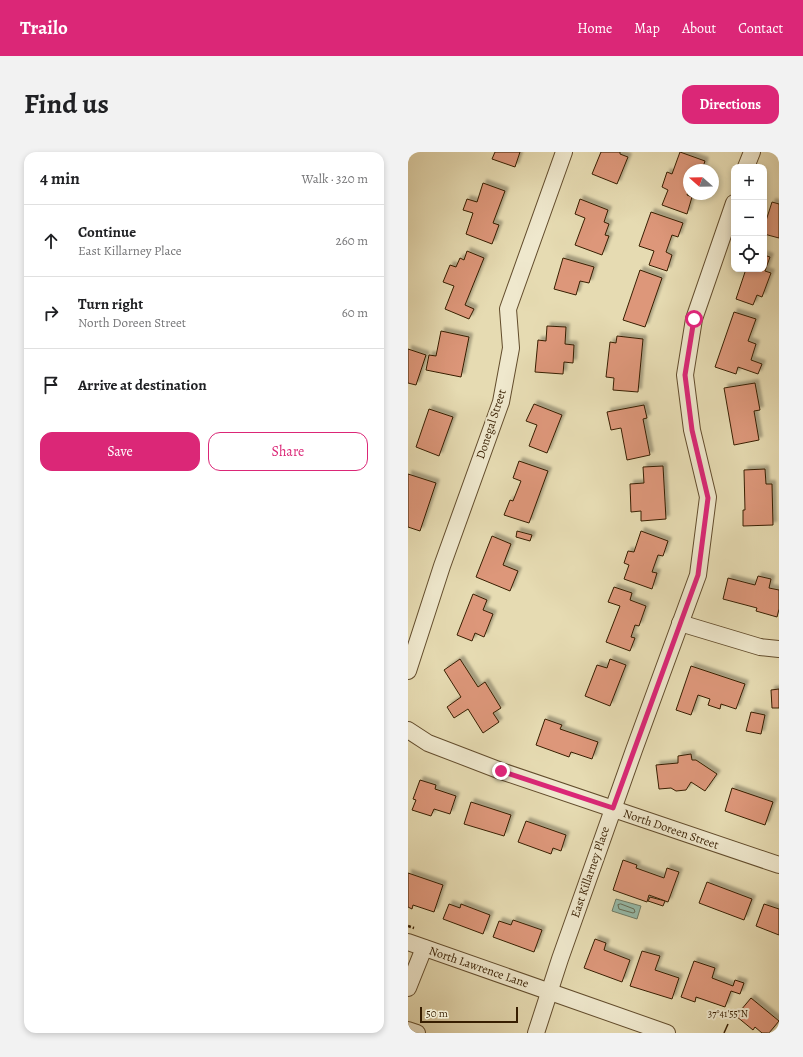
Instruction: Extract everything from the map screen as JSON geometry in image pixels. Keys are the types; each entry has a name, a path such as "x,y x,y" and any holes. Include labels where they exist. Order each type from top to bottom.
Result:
{"street":[{"name":"Donegal Street","path":"408,671 442,566 501,402 511,348 508,309 564,152"},
{"path":"747,164 752,152"},
{"name":"East Killarney Place","path":"536,1033 613,808 698,575 708,498 692,430 685,375 694,319 731,212"},
{"path":"680,623 760,647 779,649"},
{"name":"North Doreen Street","path":"408,730 428,743 501,771 779,865"},
{"name":"North Lawrence Lane","path":"408,942 667,1033"},
{"path":"408,988 424,948"},
{"path":"408,1030 417,1033"}],"water":[{"path":"616,899 641,906 637,919 612,911"}],"building":[{"path":"495,152 520,152 515,167 492,159"},
{"path":"601,152 620,152 620,154 628,157 617,184 592,174"},
{"path":"680,152 705,161 704,164 683,164 683,200 691,200 687,214 662,205 668,190 662,187 667,172 672,174"},
{"path":"483,183 505,191 493,223 499,225 492,244 466,234 473,213 463,210 467,199 477,202"},
{"path":"580,199 608,210 604,222 609,224 605,235 609,236 602,255 575,245 585,218 575,214"},
{"path":"772,202 779,204 779,238 767,235 767,218"},
{"path":"651,212 683,223 678,237 672,235 666,252 672,255 667,271 649,265 654,251 639,246"},
{"path":"467,251 484,258 465,305 474,309 469,319 445,309 454,286 443,282 450,265 456,267 460,258 464,260"},
{"path":"767,256 770,257 767,265"},
{"path":"563,258 594,267 589,283 580,281 576,295 554,289"},
{"path":"640,270 662,278 645,327 623,320"},
{"path":"745,272 771,273 762,297 757,295 753,305 736,299"},
{"path":"734,312 756,319 748,341 756,344 751,360 762,364 758,374 738,367 736,374 715,367"},
{"path":"547,326 566,327 565,344 574,345 573,363 564,362 563,374 535,372 538,340 546,341"},
{"path":"441,331 469,337 461,377 426,370 429,355 436,356"},
{"path":"617,336 643,339 638,392 613,390 614,378 606,377 610,342 616,343"},
{"path":"408,349 426,355 416,385 408,383"},
{"path":"755,383 760,410 754,411 759,440 734,445 724,388"},
{"path":"534,404 562,415 547,453 529,446 537,425 526,421"},
{"path":"644,405 647,418 643,419 650,455 627,460 621,428 611,430 607,412"},
{"path":"429,409 453,417 439,456 416,447"},
{"path":"519,461 548,471 529,523 504,515 510,500 513,501 521,481 513,478"},
{"path":"663,466 666,519 641,521 641,511 631,512 630,484 644,483 643,467"},
{"path":"765,469 766,484 772,484 773,525 743,526 743,510 745,510 744,470"},
{"path":"408,474 436,483 420,531 408,527"},
{"path":"517,531 532,535 530,541 516,537"},
{"path":"641,531 668,541 663,556 658,555 652,572 657,573 652,589 624,579 629,565 624,563 628,551 634,552"},
{"path":"492,536 511,544 503,565 518,571 510,591 476,577"},
{"path":"758,576 771,579 769,588 779,590 779,609 777,617 756,611 757,608 723,599 728,578 755,585"},
{"path":"614,587 632,593 630,600 646,606 639,626 635,625 631,637 635,638 630,651 606,642 620,606 608,602"},
{"path":"473,594 487,600 483,610 493,614 484,637 475,633 472,641 457,635"},
{"path":"460,659 478,687 485,682 501,708 493,713 499,722 483,733 468,709 454,718 447,707 461,697 444,670"},
{"path":"610,659 626,665 610,706 585,696 597,665 607,668"},
{"path":"691,666 745,684 736,709 721,704 720,709 708,705 710,699 698,695 691,715 676,710"},
{"path":"779,689 779,708 772,708 771,690"},
{"path":"751,712 765,715 761,734 746,731"},
{"path":"545,719 562,725 560,729 598,742 592,759 571,752 569,757 536,745"},
{"path":"691,754 692,760 696,760 717,774 705,791 691,782 686,790 676,791 671,788 659,789 656,765 678,763 678,756"},
{"path":"420,780 436,785 435,789 456,796 450,814 434,809 431,816 412,810 416,800 413,799"},
{"path":"732,788 773,802 765,825 725,811"},
{"path":"471,802 511,815 504,836 464,824"},
{"path":"526,821 566,835 561,851 553,848 551,854 518,842"},
{"path":"623,860 637,865 636,868 664,878 667,868 679,872 668,902 649,895 647,902 613,890"},
{"path":"408,873 443,885 434,912 413,905 412,909 408,907"},
{"path":"707,882 752,899 744,920 699,903"},
{"path":"650,897 665,901 663,906 648,901"},
{"path":"449,904 460,908 461,904 490,915 483,934 443,919"},
{"path":"764,904 779,909 779,935 756,926"},
{"path":"513,920 542,930 534,952 493,937 499,921 511,925"},
{"path":"595,939 606,943 604,950 630,960 622,982 584,968"},
{"path":"642,951 660,956 655,970 679,978 672,999 630,986"},
{"path":"694,961 715,968 712,978 733,986 735,980 744,983 740,994 731,991 725,1007 696,997 695,1002 681,997"},
{"path":"751,998 779,1021 769,1033 762,1033 755,1027 753,1030 736,1016"}],"route":[{"path":"501,771 613,808 698,575 708,498 692,430 685,375 694,319"}]}
